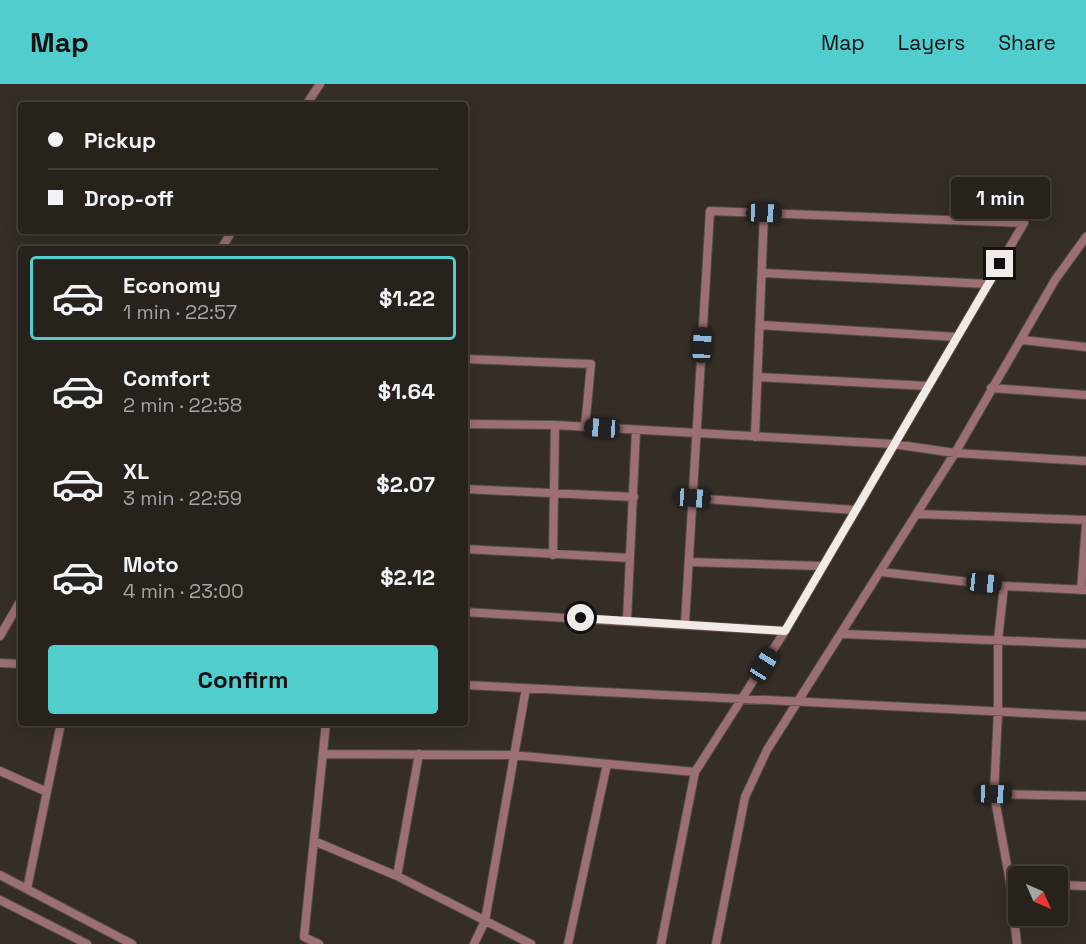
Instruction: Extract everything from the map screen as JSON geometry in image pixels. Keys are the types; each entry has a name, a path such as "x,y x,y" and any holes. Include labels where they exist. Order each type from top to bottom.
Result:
{"street":[{"path":"308,102 320,84"},
{"path":"661,944 695,772 785,631 1024,223 710,211 685,623"},
{"path":"755,437 764,213"},
{"path":"716,944 745,797 767,750 843,634 955,453 1023,339 1055,280 1086,237"},
{"path":"762,273 988,284"},
{"path":"760,325 957,337"},
{"path":"1023,339 1086,347"},
{"path":"468,359 591,363 585,427"},
{"path":"758,377 928,386"},
{"path":"992,388 1086,394"},
{"path":"468,423 555,425 893,444 955,453 1086,461"},
{"path":"553,555 555,425"},
{"path":"627,620 636,430"},
{"path":"468,489 633,497"},
{"path":"693,498 854,510"},
{"path":"880,572 1004,586 1083,590 1086,523 917,514"},
{"path":"468,549 630,558"},
{"path":"689,562 821,566"},
{"path":"1004,586 998,640 998,712 994,794 1010,866"},
{"path":"0,636 18,605"},
{"path":"468,612 685,623 785,631"},
{"path":"843,634 1086,644"},
{"path":"0,663 18,663"},
{"path":"468,685 1086,716"},
{"path":"474,944 485,921 512,755 526,688"},
{"path":"27,889 60,726"},
{"path":"318,944 304,937 326,726"},
{"path":"323,754 512,755 695,772"},
{"path":"397,876 419,754"},
{"path":"568,944 606,764"},
{"path":"0,771 47,792"},
{"path":"994,794 1086,796"},
{"path":"314,841 397,876 531,944"},
{"path":"0,875 132,944"},
{"path":"1068,885 1086,886"},
{"path":"0,900 87,944"},
{"path":"1016,926 1017,944"}],"route":[{"path":"581,618 785,631 1000,264"}]}
